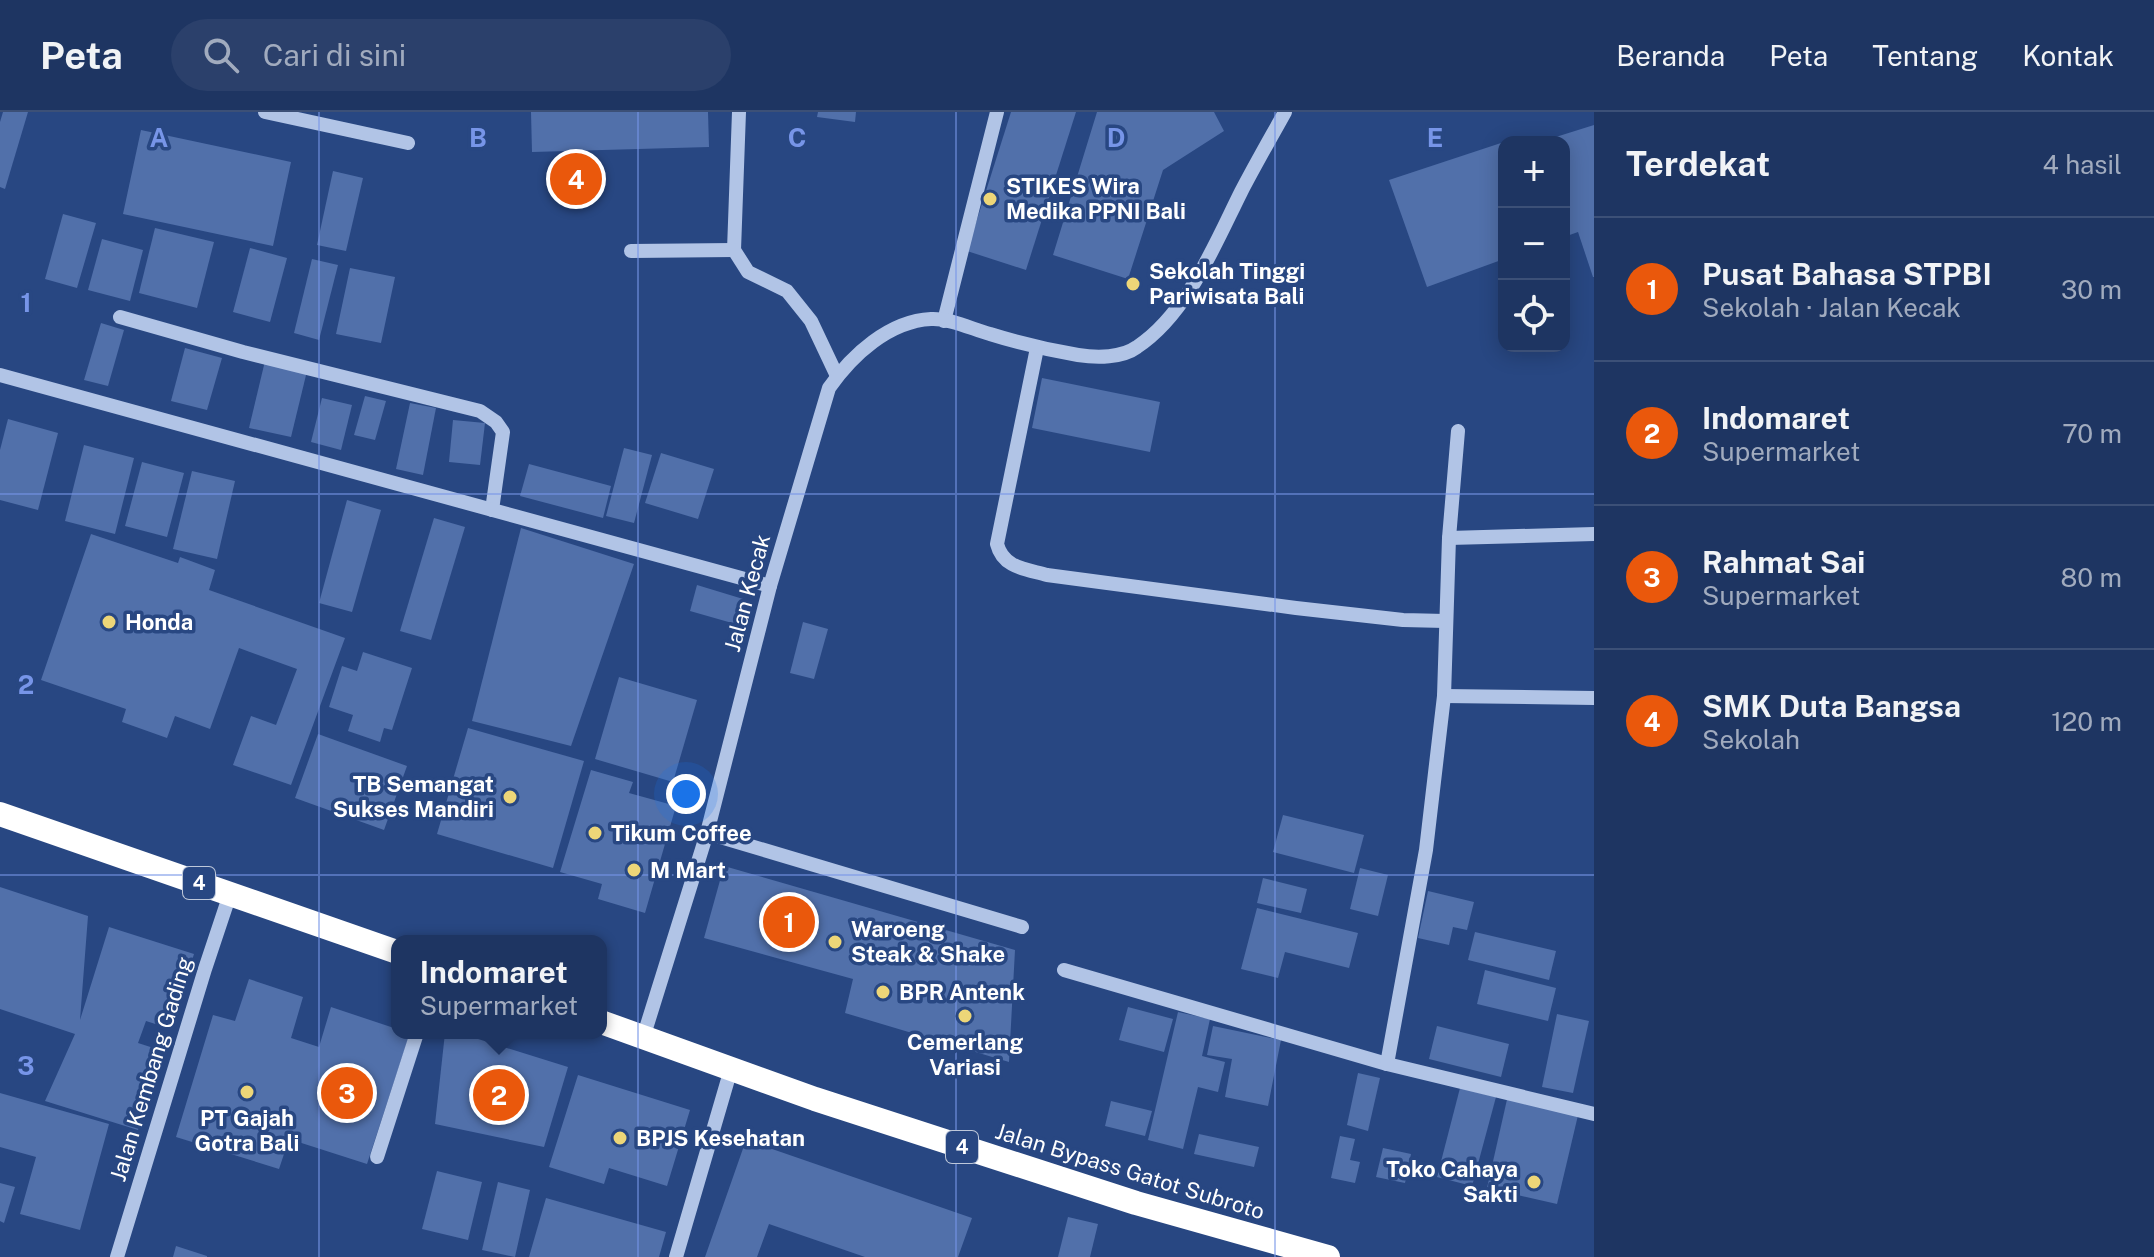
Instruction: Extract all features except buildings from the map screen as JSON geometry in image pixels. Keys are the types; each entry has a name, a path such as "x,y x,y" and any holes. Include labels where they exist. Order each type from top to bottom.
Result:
{"highway":[{"name":"4","path":"0,814 391,950"},
{"name":"Jalan Bypass Gatot Subroto","path":"607,1024 815,1099 1136,1203 1328,1257"}],"street":[{"path":"265,112 336,119 408,143"},
{"path":"739,112 734,250 748,272 787,291 811,321 837,376"},
{"path":"944,321 997,112"},
{"name":"Jalan Kecak","path":"643,1038 707,833 770,586 829,388 837,376 863,349 899,326 906,322 934,319 1037,348 1091,357 1135,349 1160,329 1199,276 1285,112"},
{"path":"631,251 734,250"},
{"path":"120,317 480,411 496,422 503,432 492,510"},
{"path":"1037,348 997,544 1000,556 1008,564 1047,575 1282,607 1403,620 1445,621"},
{"path":"0,375 770,586"},
{"path":"1387,1064 1426,850 1444,696 1449,538 1458,431"},
{"path":"1449,538 1594,534"},
{"path":"1444,696 1594,698"},
{"path":"707,833 1022,927"},
{"name":"Jalan Kembang Gading","path":"117,1257 230,894"},
{"path":"1064,970 1387,1064 1594,1114"},
{"path":"377,1157 415,1039"},
{"path":"676,1257 731,1069"}],"place":[{"name":"SMK Duta Bangsa","path":"576,179"},
{"name":"STIKES Wira Medika PPNI Bali","path":"990,199"},
{"name":"Sekolah Tinggi Pariwisata Bali","path":"1133,284"},
{"name":"Honda","path":"109,622"},
{"name":"TB Semangat Sukses Mandiri","path":"510,797"},
{"name":"Tikum Coffee","path":"595,833"},
{"name":"M Mart","path":"634,870"},
{"name":"Pusat Bahasa STPBI","path":"789,922"},
{"name":"Waroeng Steak & Shake","path":"835,942"},
{"name":"BPR Antenk","path":"883,992"},
{"name":"Cemerlang Variasi","path":"965,1016"},
{"name":"PT Gajah Gotra Bali","path":"247,1092"},
{"name":"Rahmat Sai","path":"347,1093"},
{"name":"Indomaret","path":"499,1095"},
{"name":"BPJS Kesehatan","path":"620,1138"},
{"name":"Toko Cahaya Sakti","path":"1534,1182"}]}
